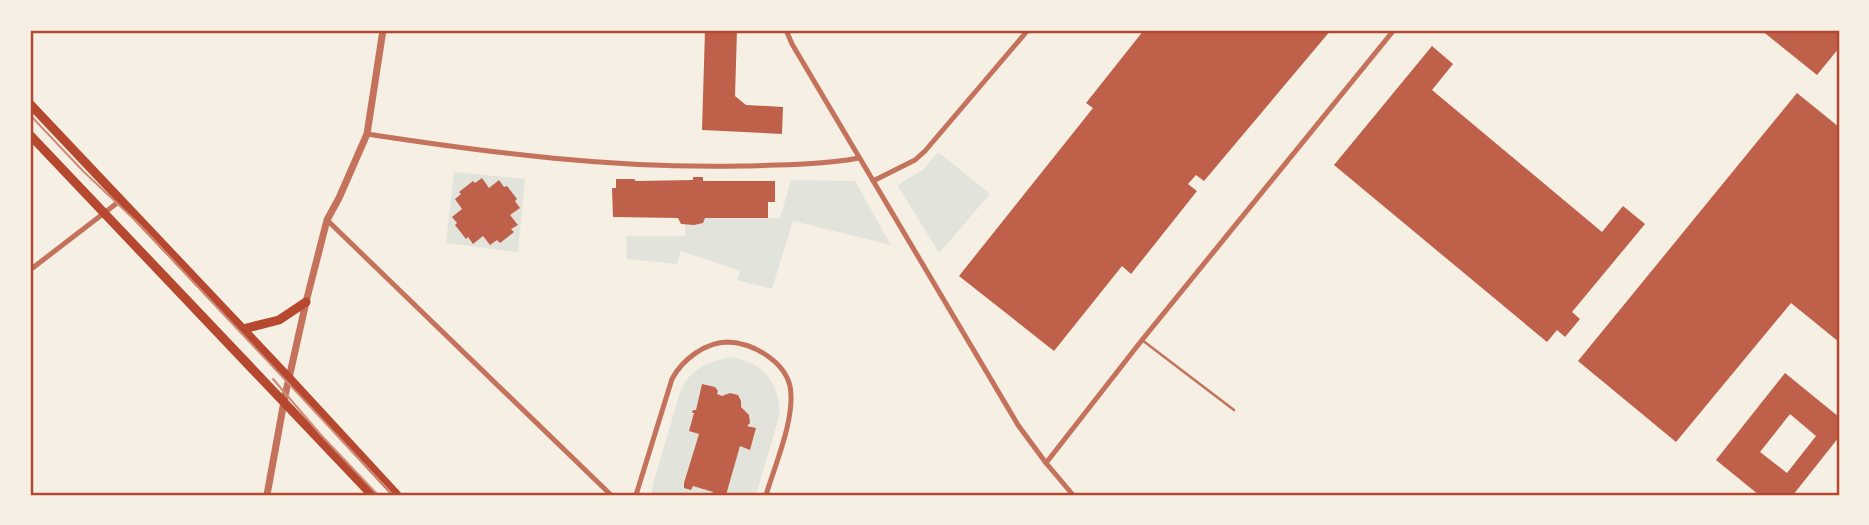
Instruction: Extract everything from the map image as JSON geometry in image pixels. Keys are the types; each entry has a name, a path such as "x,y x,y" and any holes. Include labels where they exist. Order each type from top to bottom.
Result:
{"main road":[{"path":"30,104 397,495"},
{"path":"30,135 372,495"},
{"path":"243,329 279,320 306,302"}],"street":[{"path":"267,495 289,378 327,220 367,134 383,30"},
{"path":"786,30 1018,425 1073,495"},
{"path":"873,181 915,160 925,151 1028,30"},
{"path":"1046,463 1142,340 1394,30"},
{"path":"367,134 452,147 603,163 671,166 803,165 859,158"},
{"path":"30,270 121,200"},
{"path":"327,220 611,495"},
{"path":"636,495 677,369 696,353 727,342 761,351 782,369 789,382 791,411 766,495"}],"lane":[{"path":"1142,340 1234,410"}],"shaded area":[{"path":"938,152 990,194 939,253 898,186 923,170"},
{"path":"454,172 525,179 518,252 446,243"},
{"path":"791,180 855,181 891,245 793,221 772,289 737,280 740,271 681,251 677,264 627,259 626,236 685,236 685,224 703,223 705,218 780,218"},
{"path":"730,357 760,368 772,383 779,402 780,413 756,495 651,495 685,382 701,367"}],"building":[{"path":"705,30 737,30 735,96 746,105 783,107 782,134 702,130"},
{"path":"1144,30 1331,30 1204,181 1196,175 1188,184 1197,191 1131,274 1122,266 1054,351 959,276 1093,108 1086,103"},
{"path":"1761,30 1839,30 1839,48 1817,75"},
{"path":"1432,46 1453,64 1432,90 1602,232 1623,206 1645,224 1572,312 1580,319 1565,337 1557,330 1547,342 1334,165"},
{"path":"1797,93 1839,127 1839,342 1791,303 1676,442 1578,361"},
{"path":"693,177 703,177 703,181 775,181 775,202 768,202 768,218 705,218 703,223 694,225 681,224 678,218 613,217 612,188 616,188 616,179 693,180"},
{"path":"482,178 489,188 499,180 504,187 507,186 520,208 510,215 518,225 511,229 514,232 500,243 497,240 490,245 483,236 473,244 468,237 466,239 452,217 462,209 455,199 461,194 459,192 473,181 475,183"},
{"path":"1785,373 1839,417 1839,437 1793,495 1759,495 1716,460","holes":["1790,414 1816,436 1787,473 1760,452"]},
{"path":"702,384 715,387 717,394 722,396 730,393 738,395 741,407 749,415 750,423 747,426 756,428 750,450 740,446 726,495 712,495 713,492 693,486 691,490 684,488 699,434 689,431"}],"tram line":[{"path":"30,115 83,171 140,225 393,495"},
{"path":"273,379 378,495"}]}
